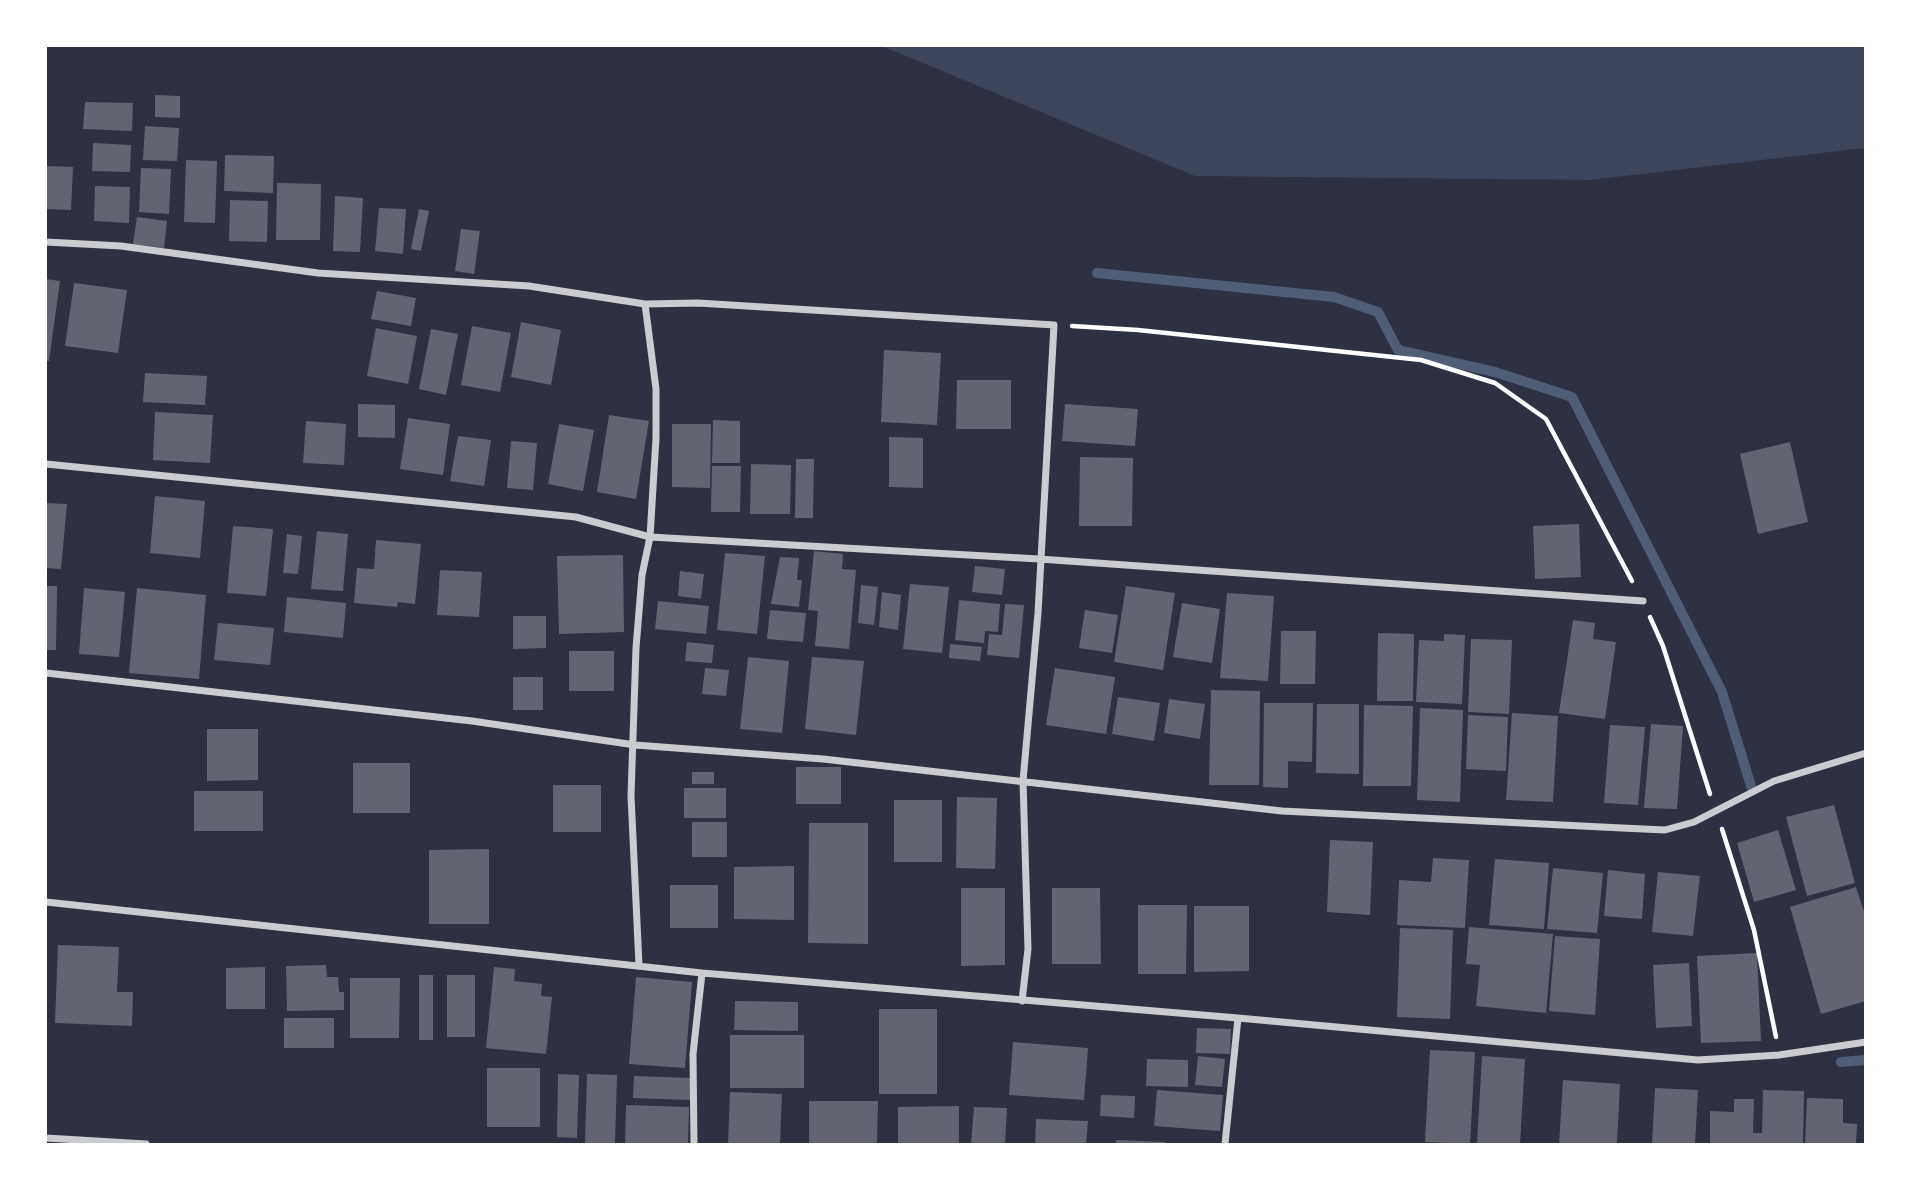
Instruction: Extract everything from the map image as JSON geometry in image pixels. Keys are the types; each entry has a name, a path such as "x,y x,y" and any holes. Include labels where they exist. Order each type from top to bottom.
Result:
{"street":[{"path":"46,242 121,246 318,273 529,286 645,303 698,303 1054,325 1038,612 1023,781 1028,949 1022,1001"},
{"path":"639,965 631,796 635,745 636,648 642,575 650,537 656,389 645,303"},
{"path":"46,464 576,517 650,537 1039,559 1643,601"},
{"path":"46,673 472,721 635,745 823,759 1282,811 1665,830 1716,811 1774,781 1866,753"},
{"path":"46,902 702,973 1698,1060 1800,1053 1866,1042"},
{"path":"694,1144 693,1054 702,973"},
{"path":"1225,1144 1238,1018"},
{"path":"46,1138 146,1144"}],"path":[{"path":"1054,325 1138,330 1421,360 1495,383 1546,419 1643,601 1664,646 1754,930 1779,1055"}],"shaded area":[{"path":"882,46 1865,46 1865,148 1590,180 1195,176"}],"building":[{"path":"155,95 180,96 180,118 155,117"},
{"path":"85,102 133,103 132,131 83,129"},
{"path":"145,126 179,128 177,161 143,160"},
{"path":"93,143 131,145 130,172 92,171"},
{"path":"225,155 274,156 273,193 224,191"},
{"path":"186,160 217,161 215,223 184,222"},
{"path":"47,166 73,167 71,210 46,209"},
{"path":"141,168 171,169 169,214 139,212"},
{"path":"277,183 321,184 320,240 276,240"},
{"path":"95,186 130,187 129,223 94,221"},
{"path":"335,196 363,198 360,252 333,251"},
{"path":"230,200 268,201 267,242 229,241"},
{"path":"379,208 406,209 403,254 375,251"},
{"path":"419,209 429,211 421,251 411,249"},
{"path":"137,217 167,221 164,248 133,244"},
{"path":"461,229 480,231 474,274 455,271"},
{"path":"46,279 60,281 49,361 46,361"},
{"path":"74,283 127,290 118,353 65,346"},
{"path":"377,291 416,298 411,326 371,319"},
{"path":"521,322 561,330 551,385 511,377"},
{"path":"472,326 511,333 500,392 461,385"},
{"path":"376,328 417,336 408,384 367,376"},
{"path":"431,329 458,334 446,395 419,389"},
{"path":"884,350 941,353 937,425 881,422"},
{"path":"145,373 207,376 205,405 143,402"},
{"path":"957,380 1011,380 1011,429 956,429"},
{"path":"358,404 395,405 395,438 358,437"},
{"path":"1065,404 1138,409 1135,446 1062,441"},
{"path":"155,412 213,415 210,463 153,460"},
{"path":"609,415 649,421 636,499 597,492"},
{"path":"408,418 450,424 443,475 400,469"},
{"path":"713,420 740,421 740,463 712,463"},
{"path":"306,421 346,424 344,465 303,463"},
{"path":"559,424 594,430 583,491 548,484"},
{"path":"672,424 711,424 710,488 672,487"},
{"path":"458,436 491,440 484,486 450,481"},
{"path":"889,437 923,438 923,488 889,487"},
{"path":"511,441 537,443 533,490 507,488"},
{"path":"1790,442 1808,522 1758,534 1740,454"},
{"path":"1080,457 1133,458 1132,526 1079,526"},
{"path":"796,459 814,459 813,518 795,518"},
{"path":"751,464 791,465 790,514 750,514"},
{"path":"712,466 741,466 740,512 711,512"},
{"path":"155,496 205,501 200,558 150,553"},
{"path":"46,503 67,504 61,569 46,568"},
{"path":"1579,524 1581,577 1535,579 1533,526"},
{"path":"233,526 273,529 266,596 227,593"},
{"path":"317,531 348,534 343,591 311,589"},
{"path":"287,534 302,536 298,574 283,573"},
{"path":"376,540 421,544 415,604 398,602 397,607 354,603 357,568 374,569"},
{"path":"814,551 843,554 842,569 856,570 849,649 815,646 818,611 808,610"},
{"path":"725,553 765,556 757,634 717,630"},
{"path":"623,555 624,632 559,634 557,556"},
{"path":"780,557 799,558 797,580 802,580 799,607 771,604"},
{"path":"975,566 1005,569 1002,595 972,592"},
{"path":"440,570 482,572 479,617 437,615"},
{"path":"680,571 704,574 701,599 678,596"},
{"path":"910,584 949,587 942,653 903,649"},
{"path":"861,585 878,587 874,625 858,623"},
{"path":"46,586 57,586 56,650 46,650"},
{"path":"1126,586 1175,593 1163,670 1114,662"},
{"path":"84,588 125,592 119,657 79,654"},
{"path":"137,588 206,595 199,679 129,673"},
{"path":"882,592 901,595 898,630 879,627"},
{"path":"1227,593 1274,596 1268,681 1220,678"},
{"path":"287,597 346,603 343,638 284,632"},
{"path":"959,600 1000,604 998,632 985,631 984,643 955,640"},
{"path":"658,601 709,606 706,634 655,629"},
{"path":"1182,603 1220,609 1212,663 1173,657"},
{"path":"1005,604 1024,605 1019,658 987,655 989,634 1002,635"},
{"path":"770,610 806,613 803,642 767,639"},
{"path":"1085,610 1118,615 1112,653 1079,648"},
{"path":"513,616 546,616 546,648 513,649"},
{"path":"1573,620 1595,623 1593,639 1616,642 1605,719 1559,713"},
{"path":"218,623 274,628 270,665 214,660"},
{"path":"1281,631 1316,631 1315,684 1280,684"},
{"path":"1378,633 1414,634 1413,701 1377,701"},
{"path":"1444,634 1465,635 1462,704 1416,702 1419,640 1444,641"},
{"path":"1471,639 1512,640 1509,714 1468,712"},
{"path":"687,642 714,645 712,663 685,661"},
{"path":"950,644 982,647 980,661 949,658"},
{"path":"569,651 614,651 614,691 569,691"},
{"path":"748,657 789,661 782,733 740,729"},
{"path":"812,657 864,661 856,735 805,729"},
{"path":"705,668 729,670 726,696 702,694"},
{"path":"1055,668 1115,677 1106,734 1046,725"},
{"path":"513,677 543,677 543,710 513,710"},
{"path":"1211,690 1260,691 1259,785 1209,785"},
{"path":"1118,697 1160,703 1154,741 1112,734"},
{"path":"1169,699 1205,704 1200,739 1164,733"},
{"path":"1264,703 1313,703 1312,762 1288,761 1288,788 1263,787"},
{"path":"1317,704 1359,704 1359,774 1316,773"},
{"path":"1364,705 1413,706 1411,786 1363,786"},
{"path":"1420,708 1463,710 1460,802 1417,800"},
{"path":"1512,713 1558,716 1553,802 1506,800"},
{"path":"1468,715 1508,717 1506,771 1466,769"},
{"path":"1651,724 1683,726 1677,809 1644,808"},
{"path":"1610,725 1645,727 1638,805 1604,803"},
{"path":"207,729 258,729 258,780 207,781"},
{"path":"353,763 410,763 410,813 353,813"},
{"path":"796,767 841,767 841,804 796,804"},
{"path":"692,772 714,772 714,784 692,784"},
{"path":"553,785 601,785 601,832 553,832"},
{"path":"684,788 726,788 726,818 684,818"},
{"path":"194,791 263,791 263,831 194,831"},
{"path":"957,797 997,798 995,869 956,868"},
{"path":"894,800 942,800 942,862 894,862"},
{"path":"1834,805 1855,883 1807,896 1786,817"},
{"path":"692,822 727,822 727,857 692,857"},
{"path":"809,823 868,823 868,944 808,943"},
{"path":"1778,830 1796,890 1754,902 1737,843"},
{"path":"1330,840 1373,842 1370,915 1327,912"},
{"path":"489,849 489,924 429,924 429,850"},
{"path":"1433,858 1469,860 1465,928 1397,925 1399,880 1431,882"},
{"path":"1495,859 1549,863 1544,929 1489,925"},
{"path":"794,866 794,920 734,919 734,867"},
{"path":"1553,868 1603,873 1597,933 1547,929"},
{"path":"1608,870 1645,874 1642,919 1604,916"},
{"path":"1658,872 1700,876 1693,936 1652,932"},
{"path":"670,885 718,885 718,928 670,928"},
{"path":"1856,887 1866,918 1866,1001 1821,1014 1790,907"},
{"path":"961,888 1005,888 1005,965 961,966"},
{"path":"1052,888 1100,888 1101,964 1052,964"},
{"path":"1138,905 1187,905 1186,974 1138,974"},
{"path":"1194,906 1249,906 1249,971 1194,972"},
{"path":"1469,927 1553,934 1546,1013 1476,1006 1480,965 1466,964"},
{"path":"1400,928 1453,930 1450,1019 1397,1017"},
{"path":"1555,936 1600,939 1595,1015 1549,1011"},
{"path":"58,945 119,947 117,992 133,992 132,1026 55,1023"},
{"path":"1757,953 1761,1041 1701,1043 1697,956"},
{"path":"1689,963 1692,1026 1656,1028 1653,965"},
{"path":"326,965 327,977 338,977 339,992 344,992 344,1010 287,1011 286,966"},
{"path":"265,967 265,1009 226,1009 226,968"},
{"path":"494,967 515,969 514,981 542,984 541,996 552,997 546,1054 486,1048"},
{"path":"419,975 433,975 433,1040 419,1040"},
{"path":"447,975 475,975 475,1037 447,1037"},
{"path":"636,977 692,982 685,1068 629,1064"},
{"path":"350,978 400,978 399,1038 350,1038"},
{"path":"735,1001 798,1002 798,1031 734,1030"},
{"path":"879,1009 937,1009 937,1094 879,1094"},
{"path":"284,1018 334,1018 334,1048 284,1048"},
{"path":"1197,1028 1231,1029 1230,1054 1196,1053"},
{"path":"730,1035 804,1035 804,1088 730,1088"},
{"path":"1013,1042 1088,1048 1084,1100 1009,1095"},
{"path":"1430,1050 1475,1052 1470,1144 1425,1142"},
{"path":"1198,1056 1225,1059 1222,1087 1195,1085"},
{"path":"1482,1056 1525,1059 1520,1144 1477,1144"},
{"path":"1147,1059 1188,1060 1188,1087 1146,1086"},
{"path":"487,1068 540,1068 540,1127 487,1127"},
{"path":"558,1074 579,1075 577,1138 557,1137"},
{"path":"587,1074 617,1075 615,1144 585,1144"},
{"path":"634,1076 691,1078 690,1100 633,1098"},
{"path":"1563,1080 1620,1084 1617,1144 1559,1144"},
{"path":"1655,1088 1698,1090 1695,1144 1652,1144"},
{"path":"1157,1090 1223,1095 1220,1131 1154,1126"},
{"path":"1763,1090 1804,1091 1803,1144 1710,1144 1710,1111 1734,1112 1734,1099 1754,1099 1753,1133 1762,1133"},
{"path":"730,1092 782,1094 780,1144 728,1144"},
{"path":"1101,1095 1135,1096 1134,1118 1100,1116"},
{"path":"1807,1098 1843,1099 1843,1123 1857,1124 1856,1144 1805,1144"},
{"path":"809,1101 878,1101 877,1144 809,1144"},
{"path":"626,1105 689,1107 688,1144 625,1144"},
{"path":"959,1106 959,1144 898,1144 898,1107"},
{"path":"974,1107 1007,1108 1005,1144 971,1144"},
{"path":"1036,1119 1088,1121 1086,1144 1035,1144"},
{"path":"1116,1140 1165,1142 1165,1144 1116,1144"}],"waterway":[{"path":"1097,273 1334,297 1378,312 1398,350 1495,372 1572,397 1722,692 1751,786"},
{"path":"1841,1062 1866,1060"}]}
